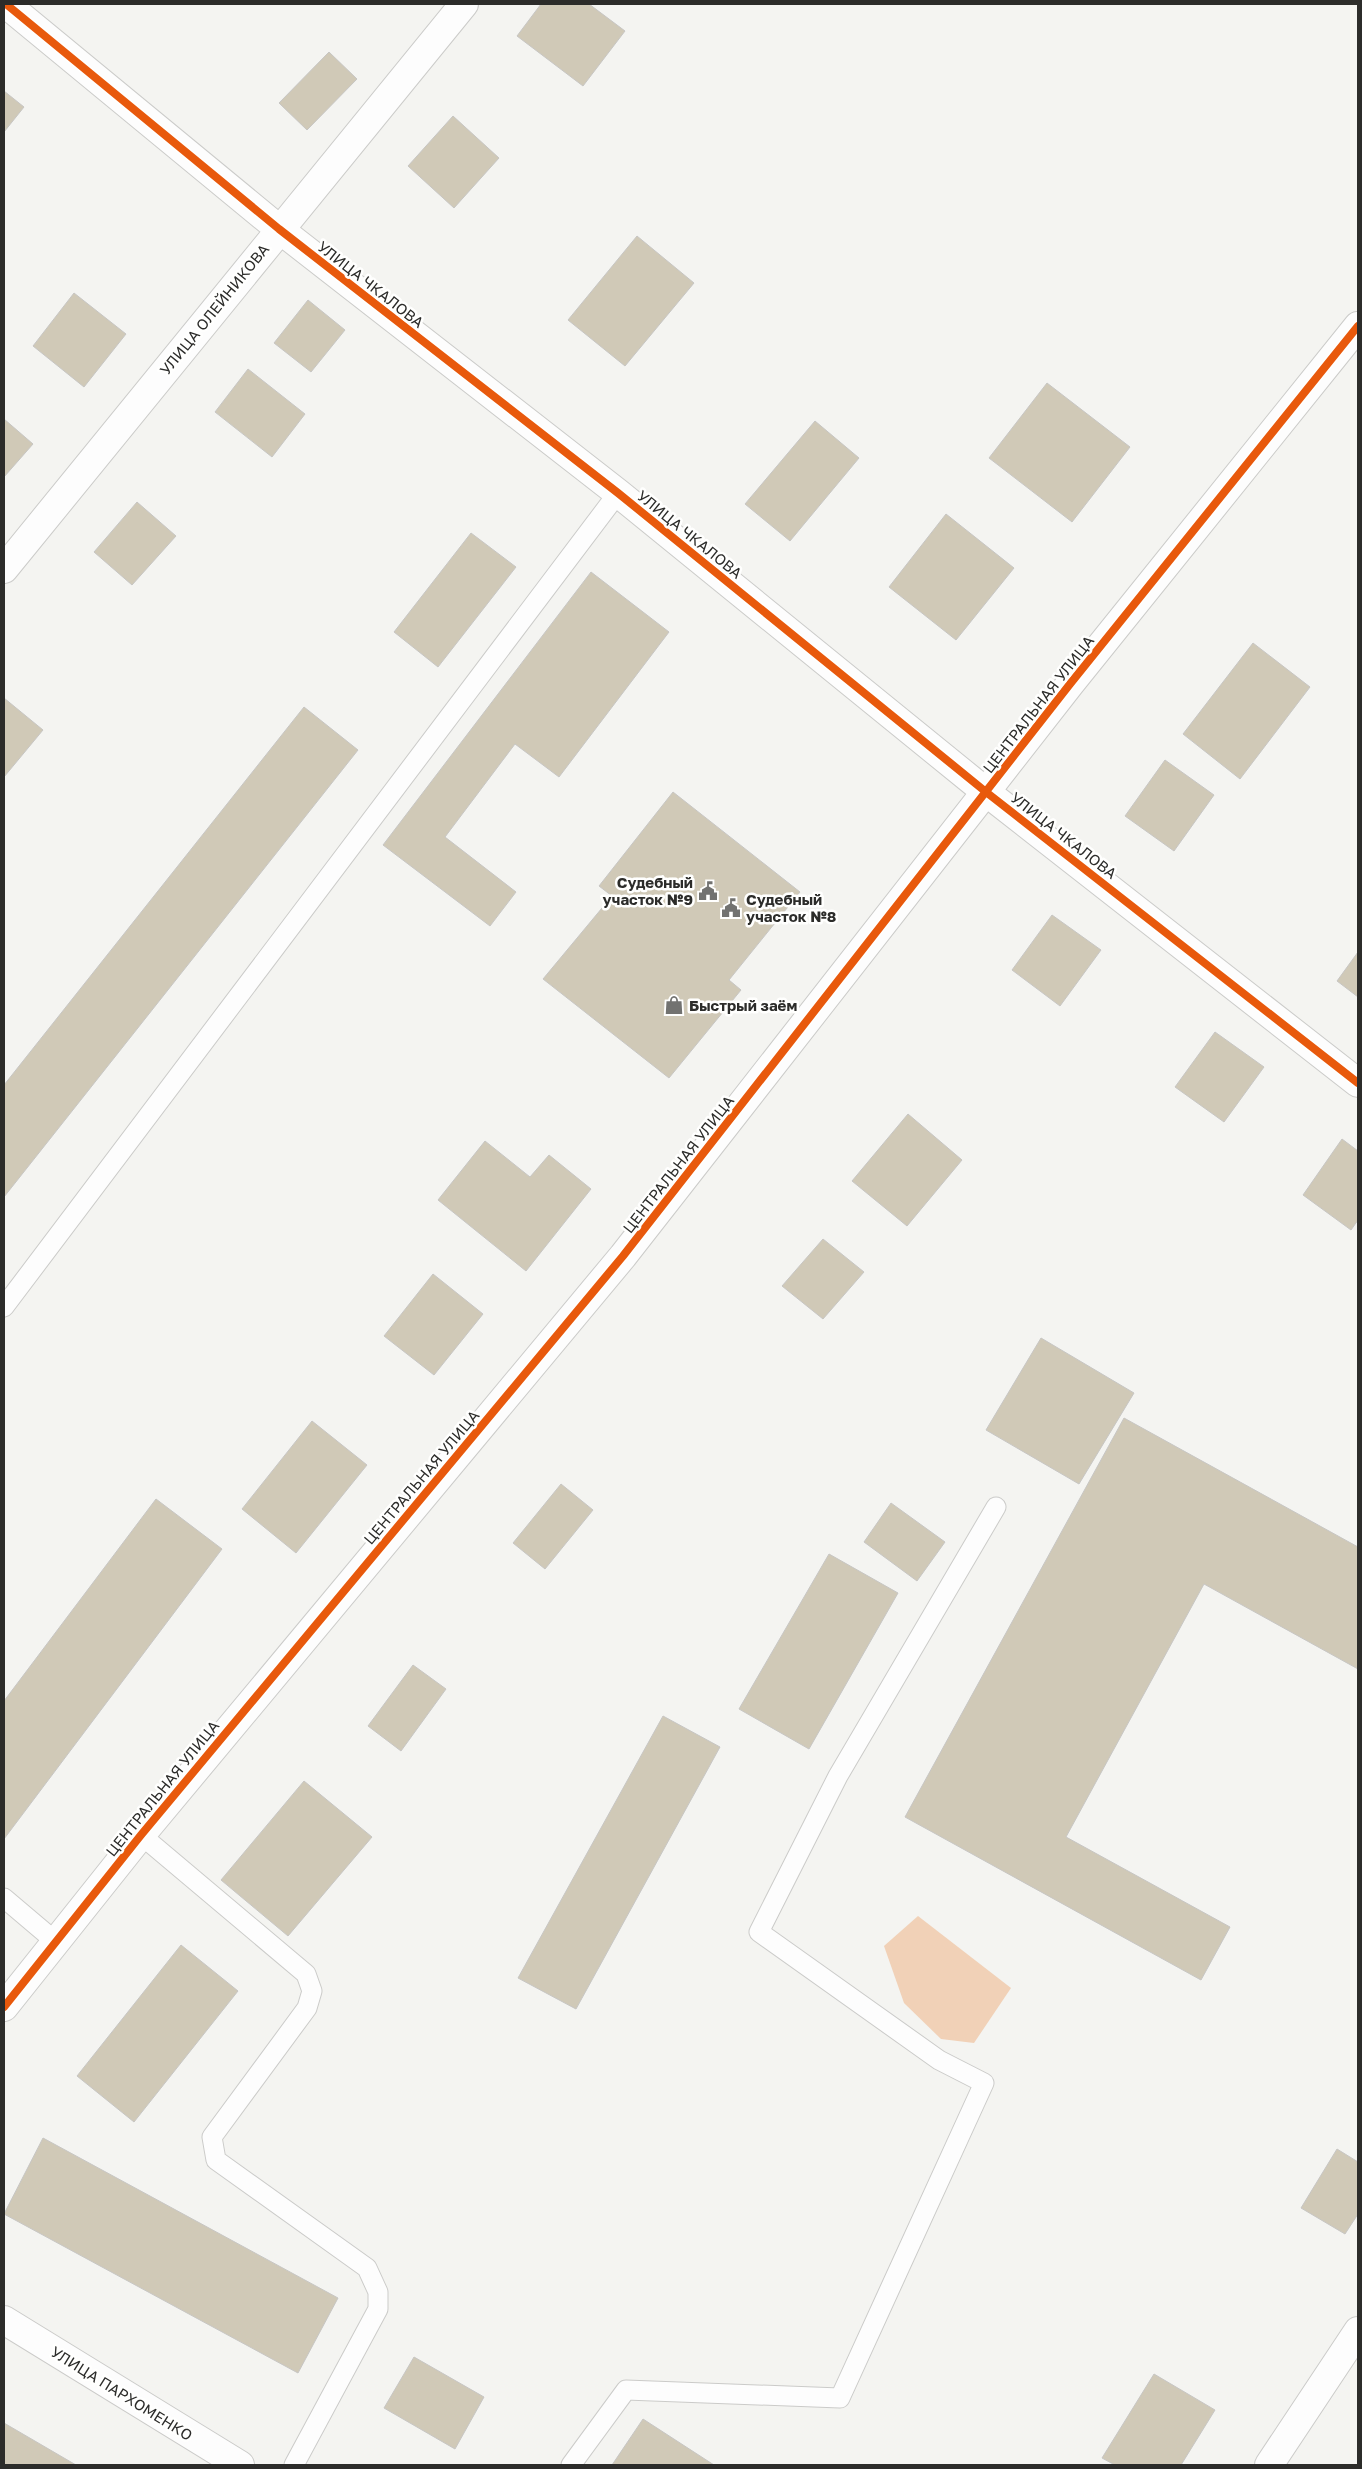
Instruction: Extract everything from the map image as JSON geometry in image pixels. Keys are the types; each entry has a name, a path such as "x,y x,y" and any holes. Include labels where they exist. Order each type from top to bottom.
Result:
{"street":[{"name":"УЛИЦА ЧКАЛОВА","path":"6,4 279,229 618,493 986,792 1358,1083"},
{"name":"УЛИЦА ОЛЕЙНИКОВА","path":"4,569 464,4"},
{"name":"ЦЕНТРАЛЬНАЯ УЛИЦА","path":"4,2007 141,1835 623,1256 1070,684 1358,326"},
{"name":"УЛИЦА ПАРХОМЕНКО","path":"4,2320 240,2465"},
{"path":"1269,2465 1358,2331"}],"lane":[{"path":"4,1307 618,493"},
{"path":"571,2465 626,2390 840,2398 984,2083 939,2060 758,1932 838,1776 996,1507"},
{"path":"141,1835 306,1974 312,1991 307,2008 212,2136 216,2160 368,2268 378,2292 378,2309 294,2465"},
{"path":"4,1898 56,1942"}],"shaded area":[{"path":"918,1916 1011,1988 974,2043 941,2039 904,2003 884,1946"}],"building":[{"path":"541,4 589,4 625,31 583,86 517,36"},
{"path":"329,52 357,79 307,130 279,103"},
{"path":"4,91 24,107 4,132"},
{"path":"453,116 499,158 454,208 408,166"},
{"path":"637,236 694,283 625,366 568,320"},
{"path":"74,293 126,334 84,387 33,346"},
{"path":"308,300 345,330 311,372 274,343"},
{"path":"248,369 305,414 272,457 215,412"},
{"path":"1047,383 1130,447 1072,522 989,458"},
{"path":"4,419 33,444 4,477"},
{"path":"815,421 859,458 790,541 745,504"},
{"path":"137,502 176,536 132,585 94,552"},
{"path":"946,514 1014,568 956,640 889,587"},
{"path":"471,533 516,567 438,667 394,632"},
{"path":"591,572 669,632 559,777 515,744 445,837 516,892 490,926 383,845"},
{"path":"1253,643 1310,687 1240,779 1183,734"},
{"path":"4,698 43,730 4,777"},
{"path":"304,707 358,750 4,1197 4,1085"},
{"path":"1165,760 1214,795 1174,851 1125,816"},
{"path":"673,792 800,892 729,980 741,990 669,1078 543,979 612,896 599,886"},
{"path":"1052,915 1101,950 1060,1006 1012,970"},
{"path":"1358,952 1358,997 1337,981"},
{"path":"1215,1032 1264,1067 1224,1122 1175,1087"},
{"path":"908,1114 962,1160 907,1226 852,1181"},
{"path":"1342,1139 1358,1151 1358,1220 1351,1230 1303,1195"},
{"path":"485,1141 530,1177 549,1155 591,1189 526,1271 438,1200"},
{"path":"823,1239 864,1272 823,1319 782,1286"},
{"path":"433,1274 483,1314 434,1375 384,1336"},
{"path":"1041,1338 1134,1393 1079,1484 986,1430"},
{"path":"1124,1418 1358,1547 1358,1669 1204,1584 1066,1837 1230,1927 1201,1980 905,1817"},
{"path":"312,1421 367,1465 296,1553 242,1509"},
{"path":"561,1484 593,1510 545,1569 513,1543"},
{"path":"156,1499 222,1549 4,1839 4,1701"},
{"path":"891,1503 945,1542 917,1581 864,1542"},
{"path":"829,1554 898,1593 809,1749 739,1709"},
{"path":"413,1665 446,1689 401,1751 368,1726"},
{"path":"663,1716 720,1747 576,2009 518,1978"},
{"path":"304,1781 372,1837 288,1936 221,1880"},
{"path":"181,1945 238,1991 134,2122 77,2076"},
{"path":"43,2138 338,2298 298,2373 4,2214"},
{"path":"1337,2149 1358,2162 1358,2214 1345,2234 1301,2208"},
{"path":"414,2357 484,2397 455,2449 384,2408"},
{"path":"1154,2374 1215,2410 1181,2465 1115,2465 1102,2458"},
{"path":"643,2419 714,2465 612,2465"},
{"path":"4,2423 76,2465 4,2465"}],"cycle path":[{"path":"6,4 279,229 618,493 986,792 1358,1083"},
{"path":"4,2007 141,1835 623,1256 1070,684 1358,326"}],"place":[{"name":"Судебный участок №9","path":"708,891"},
{"name":"Судебный участок №8","path":"731,908"},
{"name":"Быстрый заём","path":"674,1005"}]}
